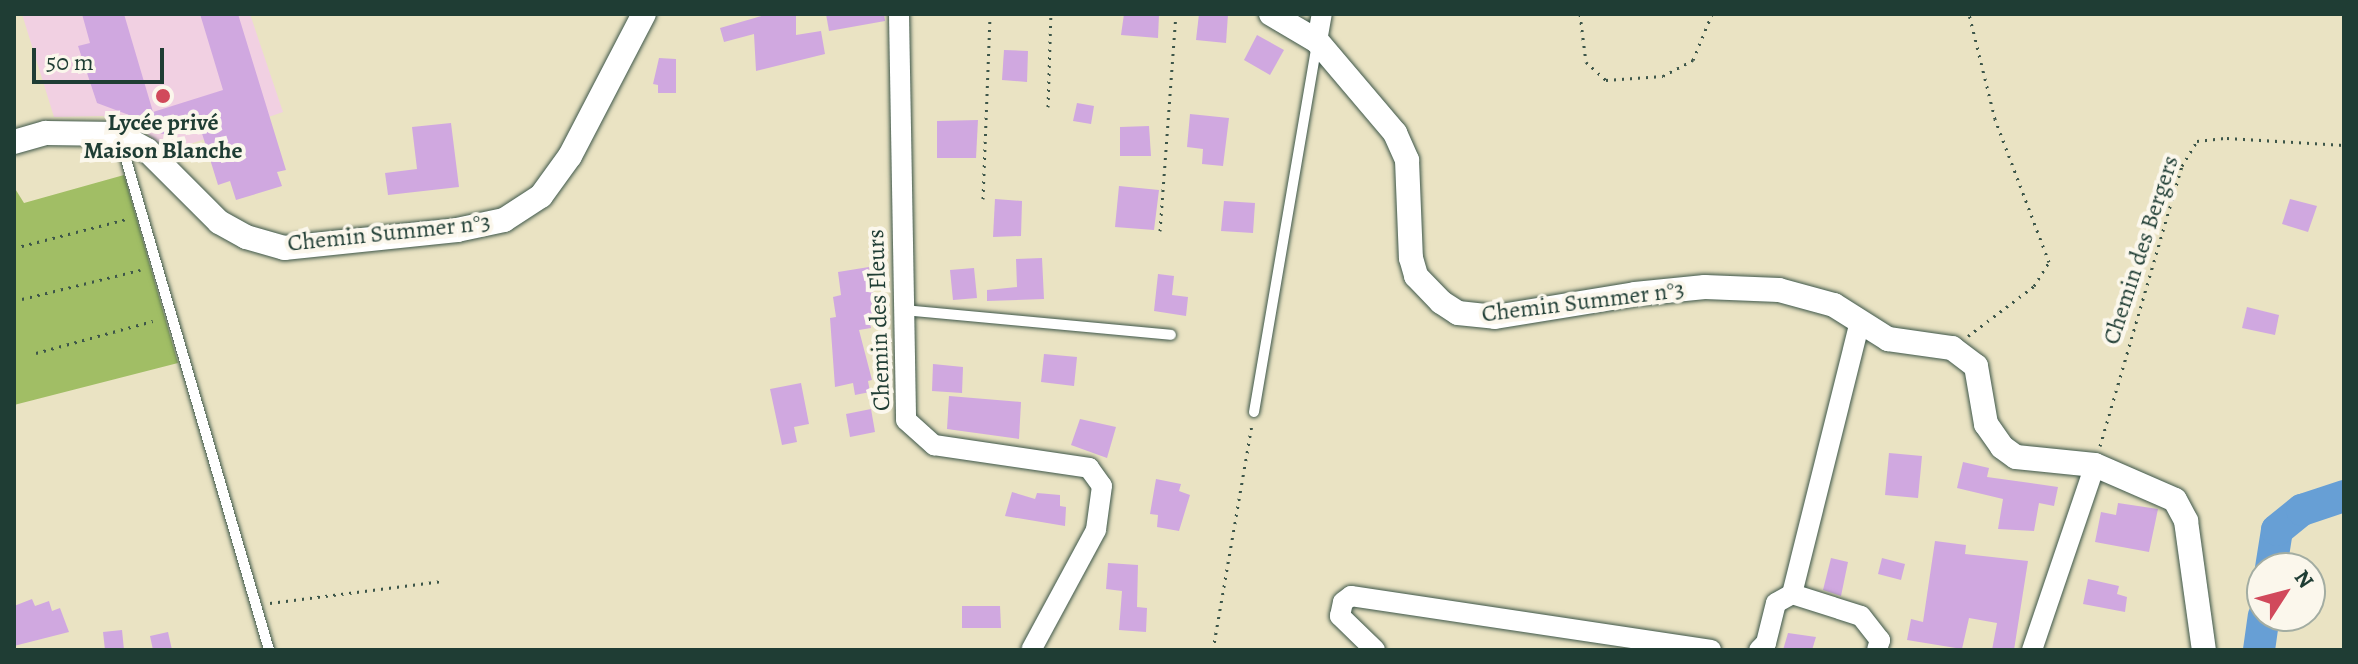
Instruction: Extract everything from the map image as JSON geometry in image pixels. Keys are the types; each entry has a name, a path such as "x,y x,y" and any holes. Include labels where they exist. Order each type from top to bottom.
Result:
{"street":[{"name":"Chemin Summer n°3","path":"14,142 69,131 118,134 147,150 219,222 265,244 284,248 457,230 504,220 541,196 570,156 644,14"},
{"name":"Chemin des Fleurs","path":"899,14 906,420 918,434 934,445 1089,468 1102,486 1096,530 1031,650"},
{"name":"Chemin Summer n°3","path":"1271,14 1317,41 1403,148 1416,276 1458,313 1495,317 1705,287 1800,293 1860,321 1888,339 1952,348"},
{"path":"1317,41 1322,14"},
{"path":"1759,650 1766,643 1776,603 1792,594 1860,321"},
{"path":"1952,348 1976,366 1986,424 2002,447 2016,457 2095,465 2160,489 2182,510 2204,650"},
{"path":"2032,650 2095,465"},
{"path":"1792,594 1861,616 1880,640 1877,650"},
{"path":"1375,650 1340,616 1343,602 1351,596 1711,650"}],"lane":[{"path":"1254,412 1317,41"},
{"path":"118,134 269,650"},
{"path":"903,310 1171,335"}],"path":[{"path":"983,199 990,14"},
{"path":"1048,107 1051,14"},
{"path":"1160,231 1176,14"},
{"path":"1580,14 1586,62 1606,80 1663,76 1693,60 1712,14"},
{"path":"1952,348 2034,286 2049,262 1995,119 1969,14"},
{"name":"Chemin des Bergers","path":"2095,465 2182,166 2197,141 2227,138 2344,145"},
{"path":"14,248 127,219"},
{"path":"22,299 140,270"},
{"path":"36,353 153,321"},
{"path":"1213,650 1254,412"},
{"path":"255,605 441,581"}],"shaded area":[{"name":"Lycée privé Maison Blanche","path":"22,14 250,14 283,112 170,151 143,131 103,116 54,117"}],"green space":[{"path":"124,175 178,363 14,405 14,187 24,203"}],"building":[{"path":"82,14 124,14 153,112 223,90 200,14 238,14 286,170 277,172 282,186 236,200 230,181 218,185 200,127 172,136 155,132 146,115 137,118 97,103 78,46 90,43"},
{"path":"768,14 796,14 796,35 821,31 825,54 756,71 754,34 724,42 720,28"},
{"path":"826,14 884,14 885,21 829,31"},
{"path":"1124,14 1159,14 1158,38 1121,35"},
{"path":"1199,14 1228,14 1226,43 1196,40"},
{"path":"1257,35 1284,50 1270,75 1244,60"},
{"path":"1004,50 1028,51 1027,82 1002,80"},
{"path":"659,58 676,59 676,93 658,93 658,85 653,84"},
{"path":"1077,103 1094,106 1091,124 1073,121"},
{"path":"1190,114 1229,118 1223,166 1202,164 1203,149 1187,147"},
{"path":"978,120 976,158 937,158 937,121"},
{"path":"451,123 459,187 388,195 385,173 417,169 412,127"},
{"path":"1149,126 1151,156 1120,156 1120,127"},
{"path":"1119,186 1159,190 1154,230 1115,227"},
{"path":"995,199 1022,201 1021,236 993,237"},
{"path":"2290,199 2317,206 2308,232 2282,224"},
{"path":"1224,201 1255,203 1253,233 1221,231"},
{"path":"1042,258 1044,299 987,301 987,290 1017,287 1016,259"},
{"path":"869,267 876,316 869,318 871,328 859,330 872,380 868,381 870,392 855,395 853,383 835,387 830,318 836,317 833,297 841,295 838,272"},
{"path":"974,268 977,298 953,300 950,270"},
{"path":"1158,274 1174,276 1172,295 1188,297 1186,316 1154,311"},
{"path":"2247,307 2279,315 2275,335 2242,328"},
{"path":"1044,354 1077,357 1074,386 1041,382"},
{"path":"933,364 963,367 962,393 932,391"},
{"path":"801,383 809,424 794,427 797,442 782,445 770,389"},
{"path":"949,396 1021,402 1019,439 947,429"},
{"path":"871,409 875,432 850,437 846,414"},
{"path":"1080,419 1116,427 1107,458 1071,445"},
{"path":"1889,453 1922,456 1918,498 1885,495"},
{"path":"1963,462 1989,468 1987,477 2058,487 2054,506 2039,503 2034,531 1998,529 2003,499 1957,488"},
{"path":"1156,479 1181,484 1179,491 1190,495 1179,531 1157,527 1158,515 1150,514"},
{"path":"1012,492 1035,499 1037,493 1060,495 1060,506 1066,507 1065,526 1005,516"},
{"path":"2118,503 2158,509 2149,552 2095,542 2101,512 2116,515"},
{"path":"1935,541 1966,545 1965,554 2028,561 2014,650 1992,650 1997,623 1969,618 1962,649 1907,640 1911,619 1923,622"},
{"path":"1831,558 1848,562 1841,596 1823,590"},
{"path":"1882,558 1905,564 1901,580 1878,574"},
{"path":"1108,563 1138,565 1137,607 1147,608 1146,632 1119,630 1122,591 1106,589"},
{"path":"2088,579 2119,586 2117,594 2127,597 2125,612 2083,604"},
{"path":"32,599 35,606 49,601 52,611 60,608 69,632 14,646 14,606"},
{"path":"962,606 1000,606 1001,628 962,628"},
{"path":"122,630 124,650 105,650 103,632"},
{"path":"168,632 172,650 153,650 150,636"},
{"path":"1788,633 1816,637 1812,650 1783,650"}],"waterway":[{"path":"2274,552 2277,530 2302,510 2344,496"},
{"path":"2259,650 2262,632"}],"place":[{"name":"Lycée privé Maison Blanche","path":"163,96"}]}
